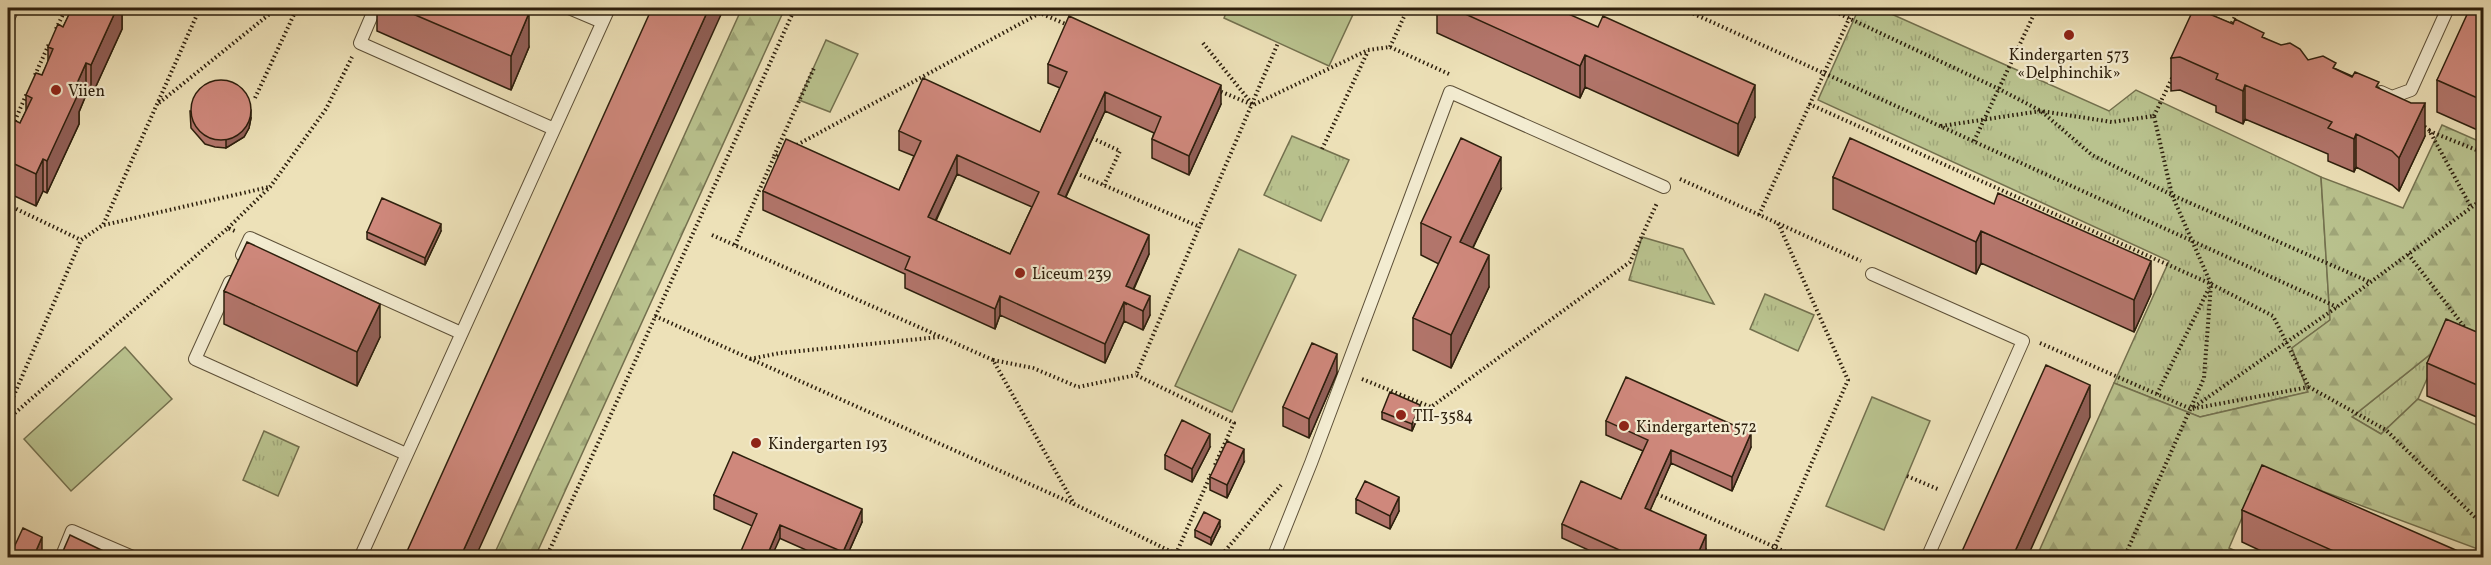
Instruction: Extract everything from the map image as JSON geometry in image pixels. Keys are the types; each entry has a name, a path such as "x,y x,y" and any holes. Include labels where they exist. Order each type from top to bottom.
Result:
{"lane":[{"path":"8,19 13,8"},
{"path":"375,8 360,43 554,129"},
{"path":"569,8 602,22"},
{"path":"360,558 609,8"},
{"path":"2371,87 2392,97 2411,90 2448,8"},
{"path":"1273,558 1450,92 1664,187"},
{"path":"406,454 195,358 250,238 461,333"},
{"path":"1872,274 2023,341 1927,558"},
{"path":"61,558 72,531 135,558"}],"path":[{"path":"12,125 66,8"},
{"path":"103,225 200,8"},
{"path":"157,105 277,8"},
{"path":"255,98 297,8"},
{"path":"546,558 795,8"},
{"path":"1133,8 1144,10 1167,8"},
{"path":"1390,47 1408,8"},
{"path":"1681,8 2190,238 2337,307"},
{"path":"1827,8 2041,111 2092,155 2172,195 2370,282"},
{"path":"1759,215 1854,8"},
{"path":"1974,141 2037,8"},
{"path":"2229,28 2239,8"},
{"path":"774,157 1040,13 1072,27"},
{"path":"8,419 228,228 270,187 326,109 360,43"},
{"path":"1203,44 1253,105"},
{"path":"1136,375 1278,44"},
{"path":"1210,87 1253,105 1368,50 1390,47 1454,76"},
{"path":"1322,149 1368,50"},
{"path":"735,245 814,68"},
{"path":"2124,558 2204,378 2211,284 2172,195 2154,116 2174,75"},
{"path":"2392,97 2429,130 2484,153"},
{"path":"1809,104 2211,284 2273,316 2308,387 2386,430 2484,526"},
{"path":"1939,126 2041,111 2112,122 2154,116"},
{"path":"2429,130 2471,207"},
{"path":"1092,138 1120,151 1104,185"},
{"path":"1076,173 1200,227"},
{"path":"1355,376 1431,407 1630,262 1670,174 1862,261"},
{"path":"8,409 81,240 103,225 270,187"},
{"path":"2191,409 2337,307 2484,198"},
{"path":"8,205 81,240"},
{"path":"1770,558 1848,380 1778,223"},
{"path":"228,228 250,238"},
{"path":"655,316 1074,504 1176,556 1234,423 1136,375 1078,387 1033,368 993,360 712,235"},
{"path":"2408,254 2466,330"},
{"path":"2157,394 2211,284"},
{"path":"750,359 780,353 942,337"},
{"path":"2034,340 2191,409 2308,387"},
{"path":"993,360 1074,504"},
{"path":"1907,476 1954,496"},
{"path":"1219,558 1287,477"},
{"path":"1657,494 1799,558"}],"green space":[{"path":"742,8 785,8 535,557 493,557"},
{"path":"1228,8 1356,8 1329,66 1224,18"},
{"path":"1859,8 1878,8 2109,111 2136,90 2321,177 2330,320 2292,348 2308,392 2200,417 2114,383 2169,261 1818,100"},
{"path":"826,40 858,54 830,112 799,100"},
{"path":"2442,125 2483,143 2483,338 2442,345 2352,417 2381,434 2418,399 2483,428 2483,551 2263,469 2229,548 2249,557 2036,558 2114,383 2200,417 2308,392 2292,348 2330,320 2321,177 2403,208"},
{"path":"1292,136 1349,160 1321,221 1264,195"},
{"path":"1642,237 1683,249 1714,304 1629,280"},
{"path":"1239,249 1296,275 1232,412 1175,386"},
{"path":"1765,294 1814,315 1798,351 1750,329"},
{"path":"2442,345 2418,399 2381,434 2352,417"},
{"path":"125,347 172,399 71,491 24,439"},
{"path":"1872,397 1930,421 1884,530 1826,506"},
{"path":"264,431 299,447 278,496 243,480"}],"building":[{"path":"72,8 117,8 91,65 86,63 74,90 79,92 47,161 43,159 36,174 8,161 10,145 8,136 14,120 20,123 32,98 26,95 36,73 42,75 53,49 48,47 58,24 63,27"},
{"path":"399,8 516,8 529,13 511,56"},
{"path":"652,8 709,8 460,558 404,558"},
{"path":"1452,8 1555,8 1598,27 1603,16 1755,85 1738,124 1585,55 1580,66"},
{"path":"2194,8 2200,8 2202,11 2233,24 2235,19 2264,33 2262,37 2281,45 2290,43 2300,49 2308,60 2323,56 2336,63 2333,68 2352,77 2355,72 2379,82 2376,87 2411,103 2425,103 2399,158 2392,151 2356,134 2354,139 2328,128 2332,122 2245,85 2243,91 2216,79 2218,74 2180,57 2171,58"},
{"path":"2470,8 2484,8 2484,97 2482,100 2437,80"},
{"path":"1069,16 1221,85 1189,156 1152,139 1161,117 1105,92 1058,194 1149,235 1126,286 1150,296 1143,311 1124,302 1105,344 1000,296 995,309 905,269 910,257 763,191 786,139 899,190 921,141 899,131 923,78 1040,132 1067,72 1048,64","holes":["957,155 1039,192 1010,254 928,217"]},
{"path":"215,80 227,80 238,85 246,93 251,110 249,122 238,135 227,140 215,140 204,135 196,127 191,116 191,104 196,93 204,85"},
{"path":"1461,138 1501,157 1460,242 1489,255 1451,335 1413,318 1451,237 1421,223"},
{"path":"1850,138 1994,204 1998,193 2151,261 2134,300 1981,231 1976,242 1833,177"},
{"path":"382,198 441,224 425,258 367,232"},
{"path":"247,242 380,304 357,352 224,291"},
{"path":"2446,319 2484,335 2484,388 2427,363"},
{"path":"1312,343 1337,354 1309,419 1283,407"},
{"path":"2046,365 2090,385 2012,558 1959,558"},
{"path":"1626,377 1751,433 1732,477 1671,450 1645,508 1706,535 1696,558 1637,558 1562,524 1581,481 1621,499 1648,440 1606,421"},
{"name":"ТП-3584","path":"1390,392 1420,405 1412,424 1382,412"},
{"path":"1182,420 1210,434 1192,469 1165,455"},
{"path":"1227,441 1244,449 1227,485 1210,477"},
{"path":"733,452 862,509 843,552 780,525 766,558 738,558 757,514 714,495"},
{"path":"2262,465 2467,555 2466,558 2349,558 2242,510"},
{"path":"1365,481 1399,497 1390,516 1356,499"},
{"path":"1204,512 1220,520 1211,538 1195,530"},
{"path":"23,528 42,537 33,558 9,558"},
{"path":"70,535 118,558 60,558"}],"place":[{"name":"Kindergarten 573 «Delphinchik»","path":"2069,35"},
{"name":"Viien","path":"56,90"},
{"name":"Liceum 239","path":"1020,273"},
{"name":"ТП-3584","path":"1401,415"},
{"name":"Kindergarten 572","path":"1624,426"},
{"name":"Kindergarten 193","path":"756,443"}]}
